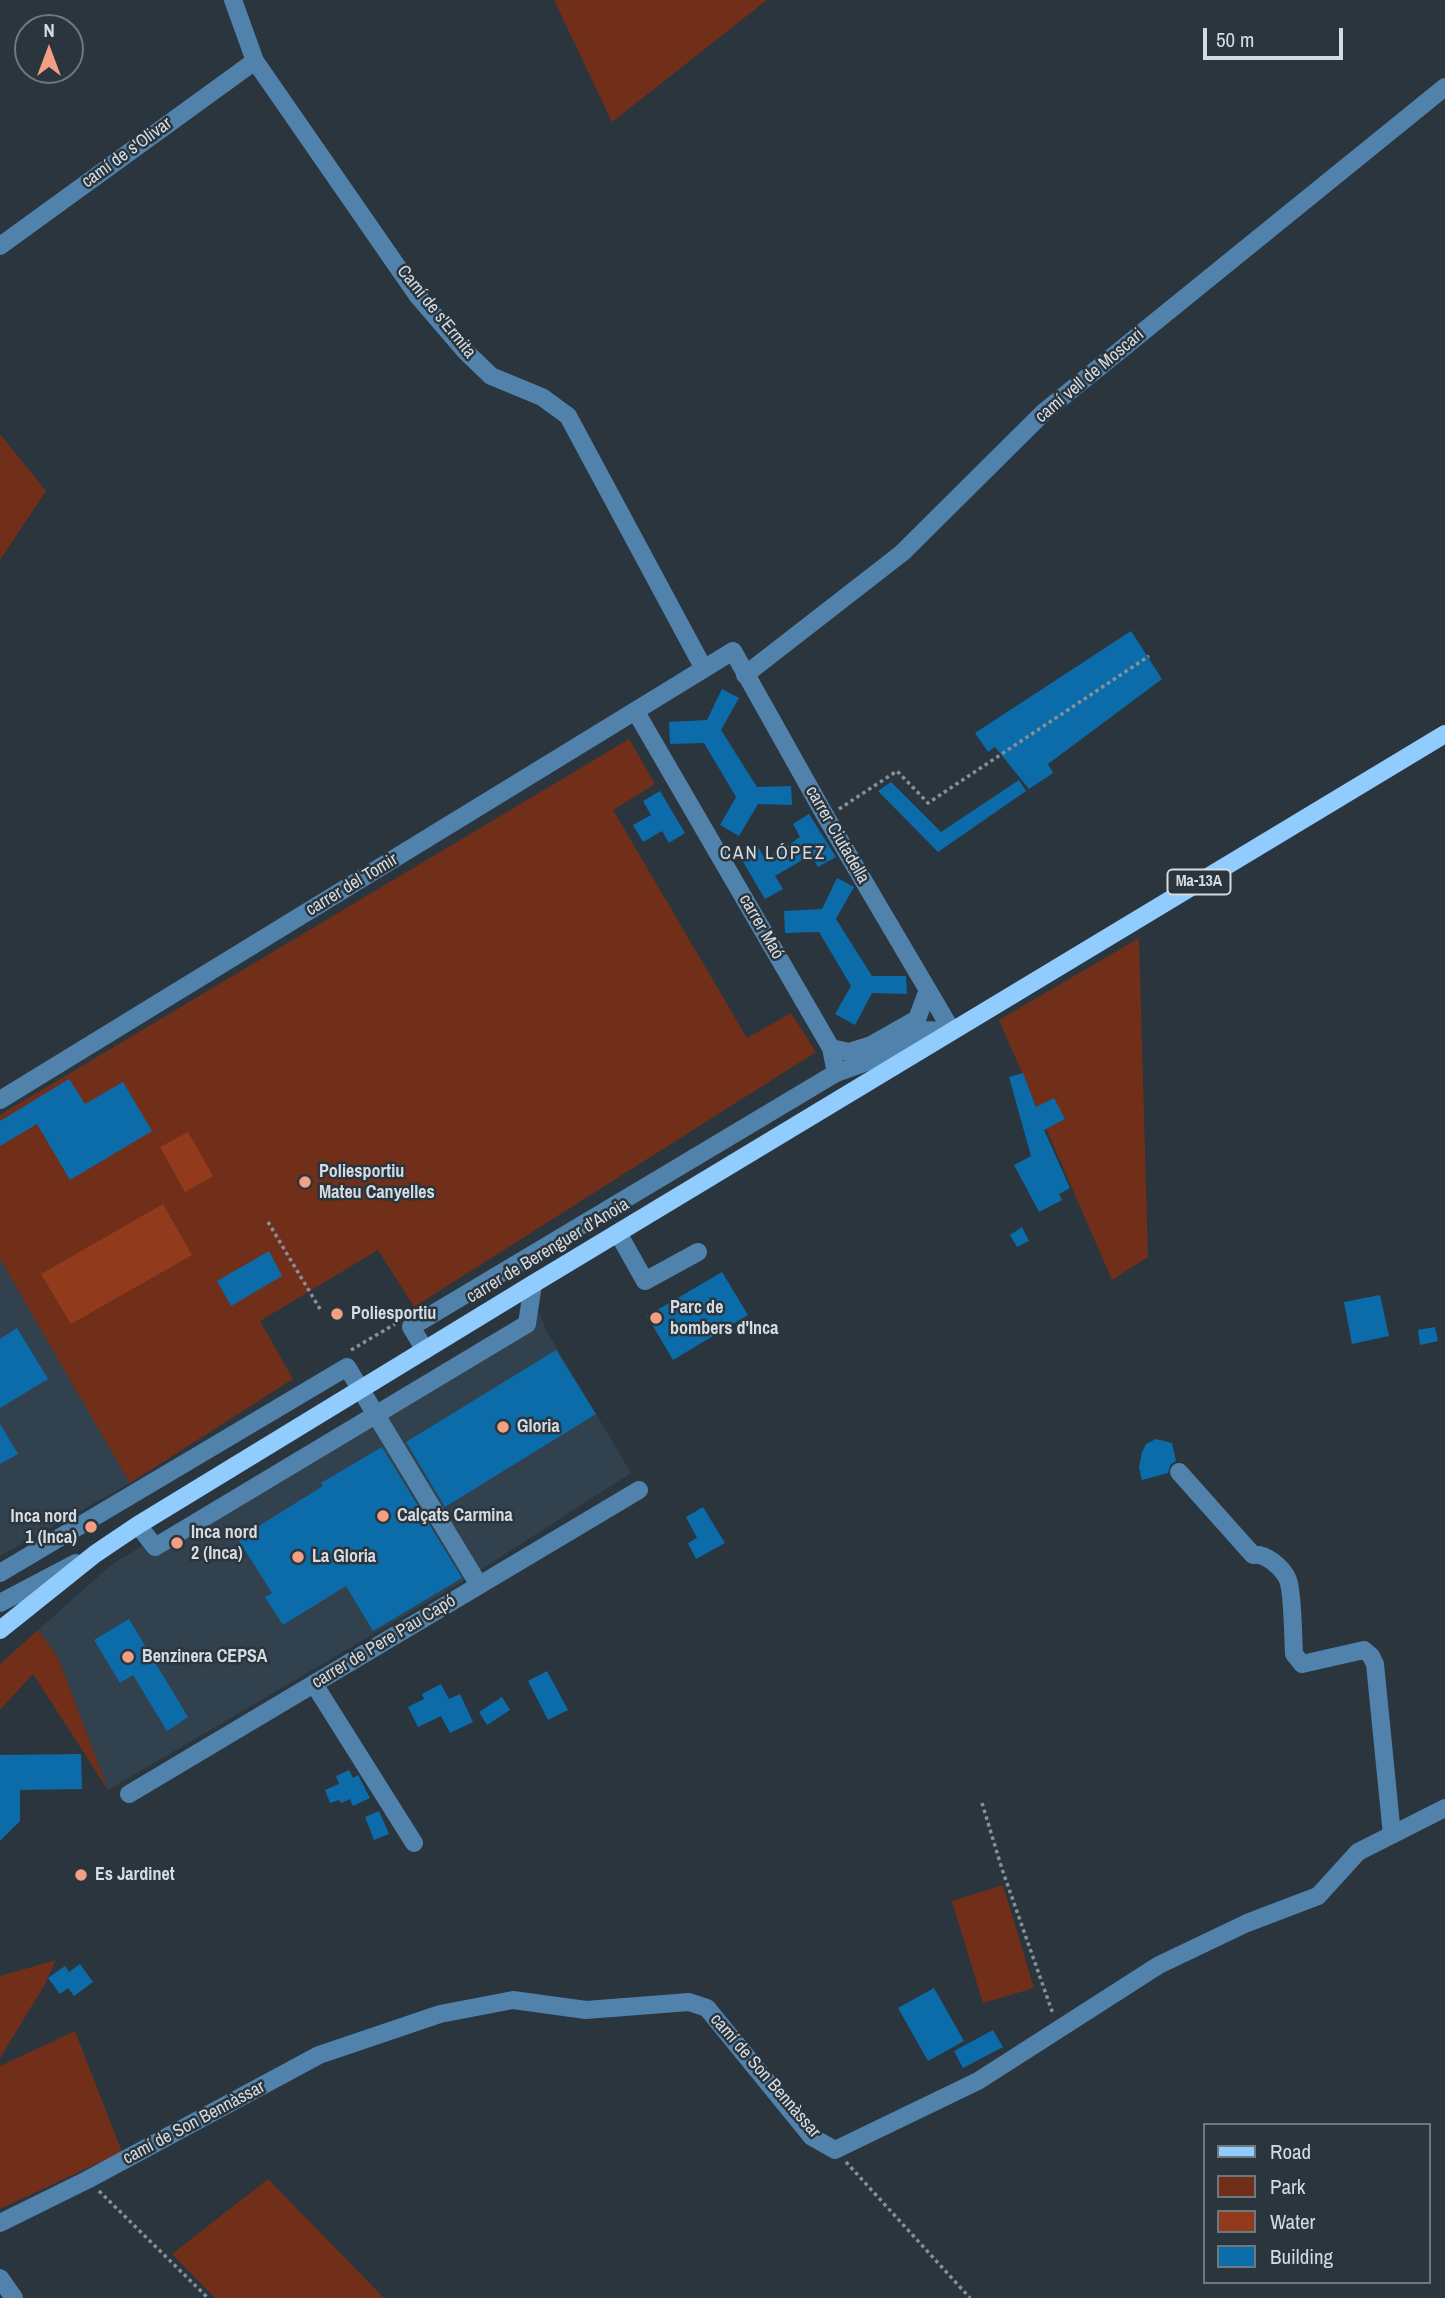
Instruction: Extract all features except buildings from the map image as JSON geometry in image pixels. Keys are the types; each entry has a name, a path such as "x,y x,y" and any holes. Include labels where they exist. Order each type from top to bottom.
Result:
{"main road":[{"name":"Ma-13A","path":"952,1031 1445,734"},
{"name":"carrer de Berenguer d'Anoia","path":"0,1630 95,1554 138,1525 952,1031"}],"street":[{"name":"Camí de s'Ermita","path":"233,0 255,61 417,295 465,351 491,376 542,397 568,416 704,669"},
{"name":"camí de s'Olivar","path":"0,246 255,61"},
{"name":"camí vell de Moscari","path":"745,675 902,554 1044,412 1445,87"},
{"name":"carrer Ciutadella","path":"704,669 733,651 826,817 952,1031"},
{"name":"carrer del Tomir","path":"0,1100 704,669"},
{"name":"carrer Maó","path":"636,712 831,1048 836,1073"},
{"path":"831,1048 849,1052 872,1045 917,1019 928,990"},
{"path":"425,1350 411,1327 836,1073 878,1058 923,1030 952,1031"},
{"path":"618,1233 645,1281 698,1252"},
{"path":"138,1525 155,1547 527,1324 533,1284"},
{"path":"0,1573 347,1367 479,1585"},
{"path":"1179,1472 1253,1555 1260,1554 1268,1558 1288,1579 1294,1654 1297,1660 1303,1664 1364,1650 1371,1656 1378,1689 1392,1835"},
{"name":"carrer de Pere Pau Capó","path":"129,1794 639,1490"},
{"path":"0,1603 95,1554"},
{"path":"314,1684 414,1843"},
{"name":"camí de Son Bennàssar","path":"0,2224 88,2180 319,2055 440,2014 513,2000 586,2010 689,2002 706,2008 812,2137 835,2150 978,2081 1159,1965 1247,1923 1318,1896 1358,1852 1445,1808"},
{"path":"0,2278 13,2298"}],"path":[{"path":"826,817 897,771 928,803 1149,656"},
{"path":"268,1222 320,1309"},
{"path":"346,1353 400,1321"},
{"path":"982,1803 1002,1869 1059,2029"},
{"path":"835,2150 970,2298"},
{"path":"88,2180 208,2298"}],"shaded area":[{"path":"0,1259 34,1313 130,1483 0,1556"},
{"path":"537,1307 546,1330 631,1473 462,1582 108,1790 58,1657 38,1630 111,1565"}],"green space":[{"path":"554,0 767,0 612,122"},
{"path":"0,434 46,491 0,560"},
{"name":"Poliesportiu Mateu Canyelles","path":"629,739 655,784 613,810 747,1038 791,1013 816,1052 414,1307 378,1250 260,1321 293,1379 130,1483 0,1259 0,1115"},
{"path":"1139,938 1148,1257 1112,1280 999,1020"},
{"path":"38,1630 58,1657 108,1790 33,1674 0,1710 0,1664"},
{"path":"1003,1885 1034,1988 983,2003 952,1901"},
{"path":"56,1960 44,1986 0,2058 0,1976"},
{"path":"75,2031 122,2152 0,2209 0,2066"},
{"path":"268,2179 384,2298 215,2298 172,2254"}],"water":[{"path":"188,1132 213,1176 185,1192 160,1147"},
{"path":"163,1204 192,1255 71,1324 41,1274"}],"place":[{"name":"Poliesportiu Mateu Canyelles","path":"305,1182"},
{"name":"Poliesportiu","path":"337,1314"},
{"name":"Parc de bombers d'Inca","path":"656,1318"},
{"name":"Gloria","path":"503,1427"},
{"name":"Calçats Carmina","path":"383,1516"},
{"name":"Inca nord 1 (Inca)","path":"91,1527"},
{"name":"Inca nord 2 (Inca)","path":"177,1543"},
{"name":"La Gloria","path":"298,1557"},
{"name":"Benzinera CEPSA","path":"128,1657"},
{"name":"Es Jardinet","path":"81,1875"}],"district":[{"name":"CAN LÓPEZ","path":"773,854"}]}
